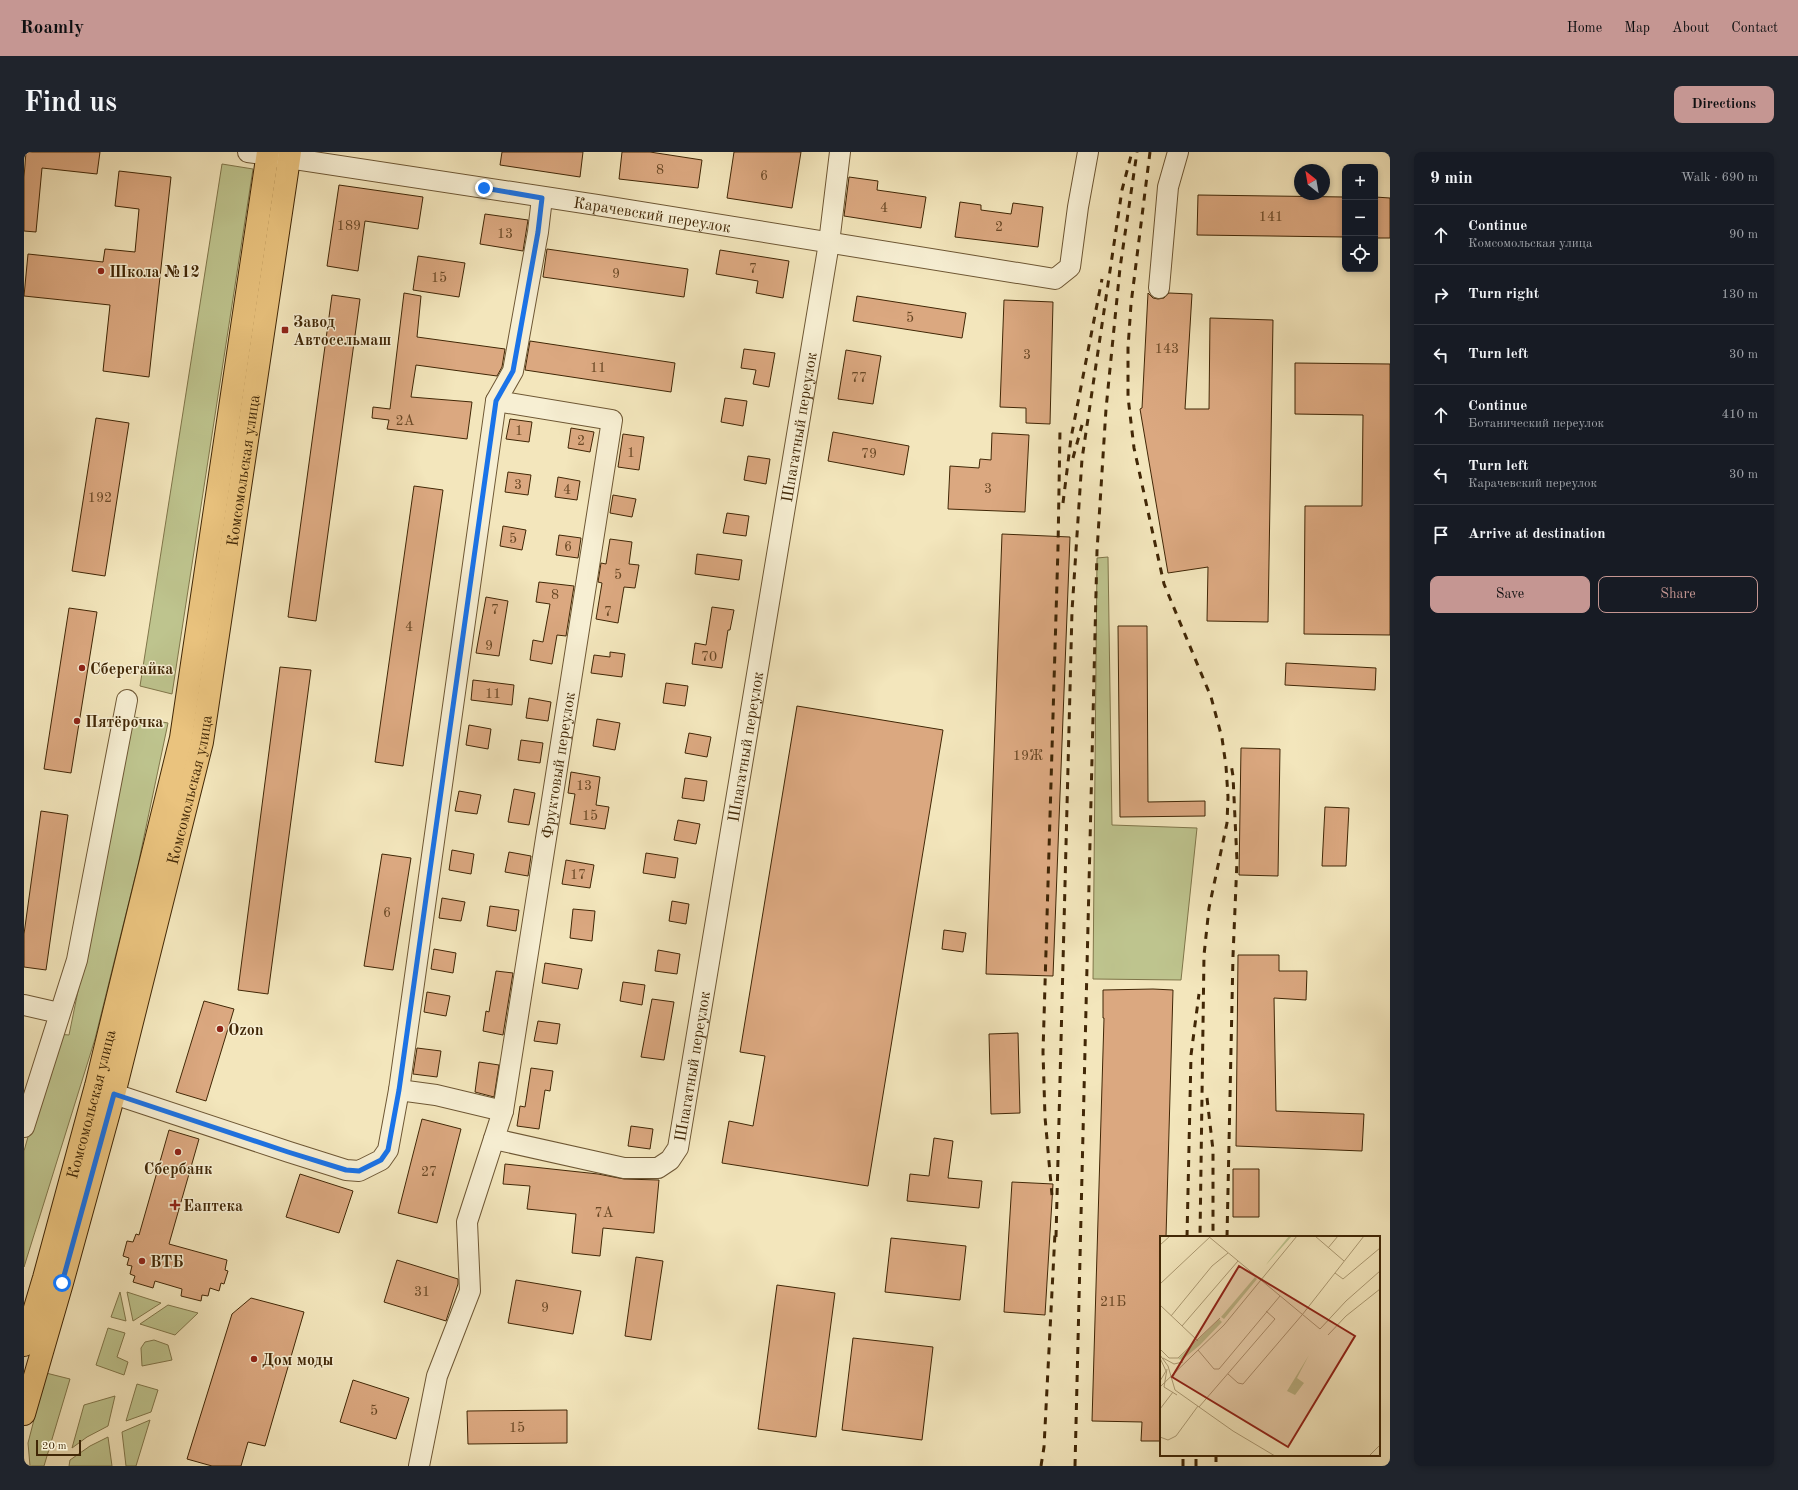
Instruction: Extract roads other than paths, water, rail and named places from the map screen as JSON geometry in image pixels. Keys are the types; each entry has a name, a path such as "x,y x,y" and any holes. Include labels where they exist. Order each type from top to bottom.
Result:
{"main road":[{"name":"Комсомольская улица","path":"24,1414 30,1352 44,1278 96,1086 181,738 261,153"},
{"name":"Комсомольская улица","path":"30,1352 114,1094 202,742 290,155"},
{"path":"24,1300 44,1278"}],"street":[{"name":"Шпагатный переулок","path":"494,1139 624,1168 658,1168 670,1160 678,1148 830,243 840,152"},
{"name":"Карачевский переулок","path":"261,153 290,155 542,198 1055,279 1070,267 1078,207 1088,152"},
{"path":"1159,288 1168,187 1178,152"},
{"path":"114,1094 346,1170 359,1171 381,1160 388,1150 399,1090 496,401 513,371 538,232 542,198"},
{"name":"Фруктовый переулок","path":"419,1466 437,1376 470,1291 467,1222 503,1110 612,420 496,401"},
{"path":"24,1127 77,960 127,700"},
{"path":"24,1005 59,1013"},
{"path":"399,1090 436,1095 503,1110"}],"railway":[{"path":"1056,1237 1072,611 1082,459 1122,190 1132,152"},
{"path":"1075,1466 1097,551 1106,409 1120,268 1137,152"},
{"path":"1150,152 1131,304 1128,348 1128,397 1134,448 1164,584 1211,697 1222,738 1228,797 1227,823 1209,908 1204,955 1200,1236"},
{"path":"1063,503 1071,438 1102,279"},
{"path":"1073,458 1082,425"},
{"path":"1052,1195 1045,1117 1043,1052 1058,548 1060,430"},
{"path":"1227,1236 1233,956 1237,861 1233,776 1231,764"},
{"path":"1187,1236 1191,1055 1199,994"},
{"path":"1207,1098 1213,1150 1213,1236"},
{"path":"1041,1466 1044,1447 1055,1233"},
{"path":"1183,1456 1183,1466"},
{"path":"1196,1456 1196,1466"},
{"path":"1216,1456 1216,1466"}],"place":[{"name":"Школа №12","path":"101,271"},
{"name":"Завод Автосельмаш","path":"285,330"},
{"name":"Сберегайка","path":"82,668"},
{"name":"Пятёрочка","path":"77,721"},
{"name":"Ozon","path":"220,1029"},
{"name":"Сбербанк","path":"178,1152"},
{"name":"Еаптека","path":"175,1205"},
{"name":"ВТБ","path":"142,1261"},
{"name":"Дом моды","path":"254,1359"}]}
